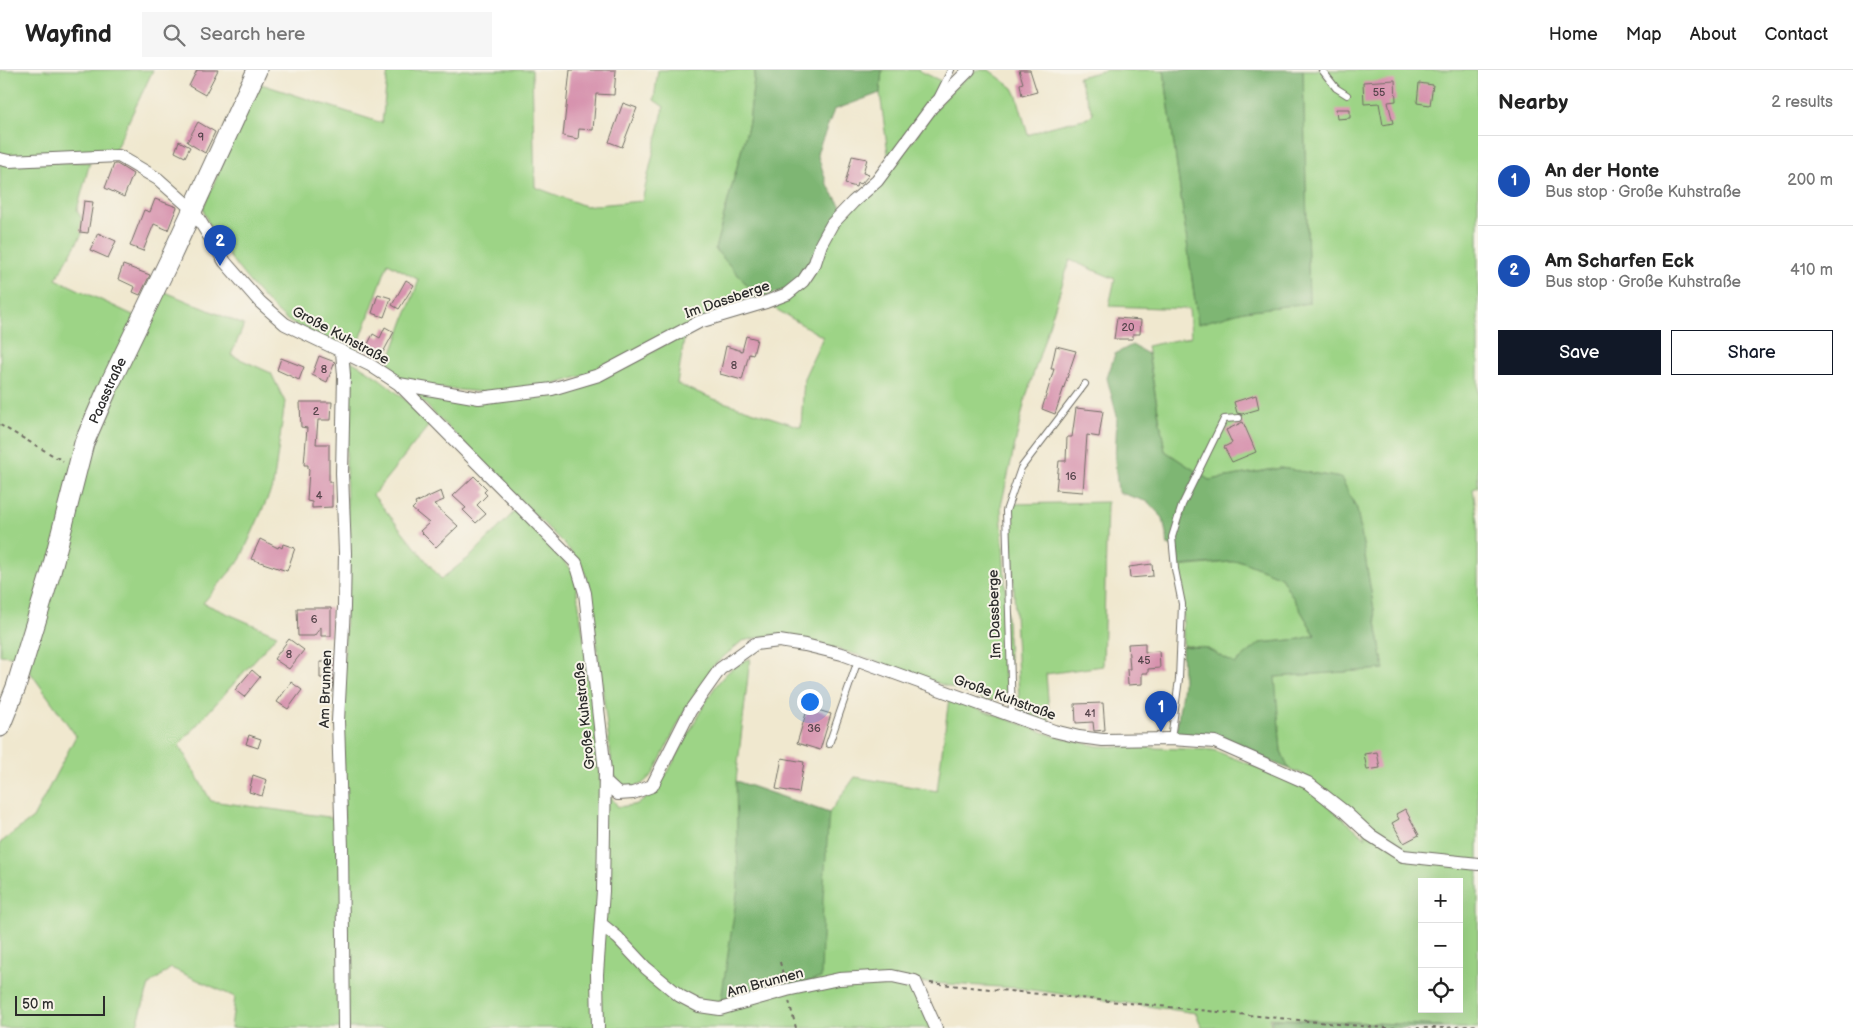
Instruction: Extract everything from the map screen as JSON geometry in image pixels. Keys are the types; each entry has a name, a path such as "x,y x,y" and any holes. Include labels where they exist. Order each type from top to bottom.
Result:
{"street":[{"name":"Paasstraße","path":"0,728 16,687 51,572 84,443 256,70"},
{"name":"Im Dassberge","path":"399,384 479,398 552,389 599,375 699,322 787,294 803,281 807,275 832,224 877,180 932,107 969,70"},
{"name":"Große Kuhstraße","path":"0,160 119,156 158,179 193,210 225,262 260,302 285,324 370,365 399,384 576,563 585,593 605,782 618,794 633,793 652,786 690,711 720,669 755,644 779,641 814,647 858,660 1054,731 1079,737 1103,740 1172,739 1215,742 1308,783 1345,812 1370,835 1403,856 1478,864"},
{"name":"Am Brunnen","path":"342,352 344,375 342,473 345,553 338,721 342,848 344,1028"},
{"path":"598,1028 597,974 601,924 605,782"},
{"name":"Am Brunnen","path":"601,924 618,938 646,968 673,991 699,1006 720,1009 787,990 839,979 892,976 915,981"},
{"path":"915,981 936,1028"}],"lane":[{"path":"932,107 951,70"},
{"path":"1322,70 1336,88 1347,95"},
{"name":"Im Dassberge","path":"1012,716 1006,511 1021,468 1085,384"},
{"path":"1172,739 1179,679 1182,604 1175,569 1172,537 1182,505 1224,419 1238,418"},
{"path":"830,744 858,660"}],"path":[{"path":"0,425 77,469"},
{"path":"780,962 796,1028"},
{"path":"915,981 1386,1028 1444,1028 1478,1025"}],"green space":[{"path":"0,70 153,70 114,152 0,156"},
{"path":"388,70 532,70 535,187 585,206 642,201 664,107 654,100 658,70 755,70 749,122 715,249 759,298 598,371 553,385 493,393 437,388 399,378 386,369 419,280 388,263 356,351 290,322 267,302 239,270 215,235 203,208 258,83 382,123"},
{"path":"755,70 882,70 880,93 834,110 817,153 827,184 842,208 805,273 788,289 759,298 715,249 749,122"},
{"path":"882,70 918,70 941,81 931,103 889,161 880,93"},
{"path":"976,70 989,70 1013,88 1028,135 1049,127 1088,118 1093,113 1078,77 1107,70 1164,70 1198,324 1243,311 1309,303 1303,70 1478,70 1478,487 1473,489 1478,523 1478,1028 1442,1028 1442,1026 1269,1018 1272,1028 1202,1028 1196,1013 1018,988 912,982 931,1028 231,1028 235,997 171,968 149,985 136,1028 0,1028 0,843 33,818 76,736 28,669 62,554 90,441 163,291 244,325 231,355 271,373 285,402 273,486 240,560 203,603 277,635 179,745 211,801 336,818 335,821 344,818 342,720 348,550 346,469 347,359 392,388 430,424 373,495 441,579 471,556 516,510 574,572 595,714 600,781 618,807 637,804 649,796 672,765 714,688 727,672 750,658 736,781 829,813 855,777 937,791 949,698 1054,736 1098,746 1213,750 1303,785 1366,838 1359,818 1301,773 1289,769 1281,751 1274,677 1384,669 1357,509 1341,478 1280,468 1209,480 1165,451 1147,346 1191,337 1189,309 1109,306 1115,279 1070,260 1025,400 1001,506 1010,677 1008,692 997,700 986,700 861,656 813,642 772,635 742,641 713,666 686,708 653,774 642,784 633,787 621,784 613,773 589,584 582,565 568,548 417,396 420,391 480,401 556,392 600,378 685,334 677,384 714,399 801,427 804,378 823,337 774,308 800,288 810,276 835,225 895,165 934,111 953,89"},
{"path":"1164,70 1303,70 1309,303 1244,311 1198,324"},
{"path":"90,162 77,210 86,227 56,279 135,316 20,657 0,655 0,163"},
{"path":"1132,345 1148,354 1165,451 1209,480 1281,468 1341,478 1357,509 1384,669 1275,677 1281,751 1289,769 1216,740 1176,733 1183,684 1182,646 1206,648 1235,664 1260,643 1301,639 1315,635 1281,577 1241,561 1179,566 1177,549 1168,545 1163,518 1148,502 1118,492 1115,461 1117,416 1107,378 1115,354"},
{"path":"1107,502 1103,666 1046,674 1050,724 1023,714 1019,700 1010,504"},
{"path":"1241,561 1281,577 1315,635 1301,639 1260,643 1235,664 1206,648 1183,645 1183,606 1178,567"},
{"path":"736,781 829,813 823,898 821,978 720,1007 738,887"},
{"path":"1271,1019 1442,1026 1442,1028 1273,1028"}],"building":[{"path":"197,70 218,70 205,95 189,86"},
{"path":"570,70 616,70 614,95 596,94 593,130 579,129 578,139 563,136"},
{"path":"1019,70 1030,70 1037,92 1022,96 1020,84 1023,83"},
{"path":"1395,80 1396,101 1388,102 1393,123 1383,125 1379,103 1364,104 1363,82"},
{"path":"1419,83 1433,85 1430,105 1417,103"},
{"path":"623,103 637,108 622,147 609,142"},
{"path":"1336,109 1350,109 1350,118 1337,119"},
{"path":"198,122 215,132 205,153 187,142"},
{"path":"179,141 190,147 185,157 175,152"},
{"path":"852,156 867,159 863,173 869,175 861,184 857,183 856,187 845,184"},
{"path":"114,164 133,174 124,197 105,188"},
{"path":"155,199 177,207 168,230 154,224 143,251 130,246 144,210 150,212"},
{"path":"84,201 93,202 88,233 80,232"},
{"path":"98,233 116,241 108,258 90,250"},
{"path":"123,265 150,275 140,295 133,292 135,287 118,279"},
{"path":"406,280 414,285 399,309 392,305"},
{"path":"378,294 391,298 384,317 372,313"},
{"path":"1117,318 1141,320 1140,334 1133,334 1133,339 1114,339"},
{"path":"385,327 394,332 380,358 365,350 373,334 380,338"},
{"path":"746,336 757,339 753,355 749,354 742,380 720,374 726,346 742,351"},
{"path":"1056,346 1076,351 1055,414 1042,409 1054,369 1051,369"},
{"path":"319,356 335,362 327,382 312,375"},
{"path":"281,358 304,367 299,380 277,370"},
{"path":"1256,395 1259,409 1242,414 1237,413 1234,402"},
{"path":"300,402 332,402 331,420 318,420 316,444 329,444 329,482 332,482 332,507 312,508 312,502 307,501 309,469 308,465 304,465 307,428 301,427"},
{"path":"1076,408 1103,411 1099,437 1087,435 1083,492 1056,490 1059,461 1066,461 1067,437 1072,437"},
{"path":"1243,422 1256,452 1232,462 1224,447 1232,443 1226,430"},
{"path":"474,476 487,489 484,492 487,495 477,505 486,514 476,523 463,510 466,508 453,496"},
{"path":"441,491 444,500 434,504 458,526 436,547 420,531 429,523 412,509 416,505 415,503"},
{"path":"260,539 278,548 279,546 282,548 283,544 295,548 287,571 251,559"},
{"path":"1152,564 1153,576 1130,578 1129,567"},
{"path":"297,608 331,608 331,636 321,636 321,627 314,636 298,636"},
{"path":"289,639 304,650 289,669 274,659"},
{"path":"1145,643 1145,652 1159,651 1160,668 1148,669 1148,673 1142,673 1142,684 1128,685 1127,669 1130,669 1128,644"},
{"path":"329,655 333,655 332,688 329,688 329,678 320,678 320,662 329,662"},
{"path":"252,670 260,677 244,697 235,690"},
{"path":"291,682 302,690 288,709 277,702"},
{"path":"1103,703 1105,730 1094,731 1093,722 1076,723 1075,704"},
{"path":"808,707 831,714 820,750 797,743"},
{"path":"249,735 261,739 258,748 246,744"},
{"path":"1377,752 1380,768 1367,770 1364,754"},
{"path":"782,758 804,762 799,793 776,789"},
{"path":"253,775 267,780 262,796 249,792"},
{"path":"1405,809 1419,835 1404,843 1392,823 1399,819 1396,814"}],"place":[{"name":"Am Scharfen Eck","path":"220,266"},
{"name":"An der Honte","path":"1161,732"}]}
